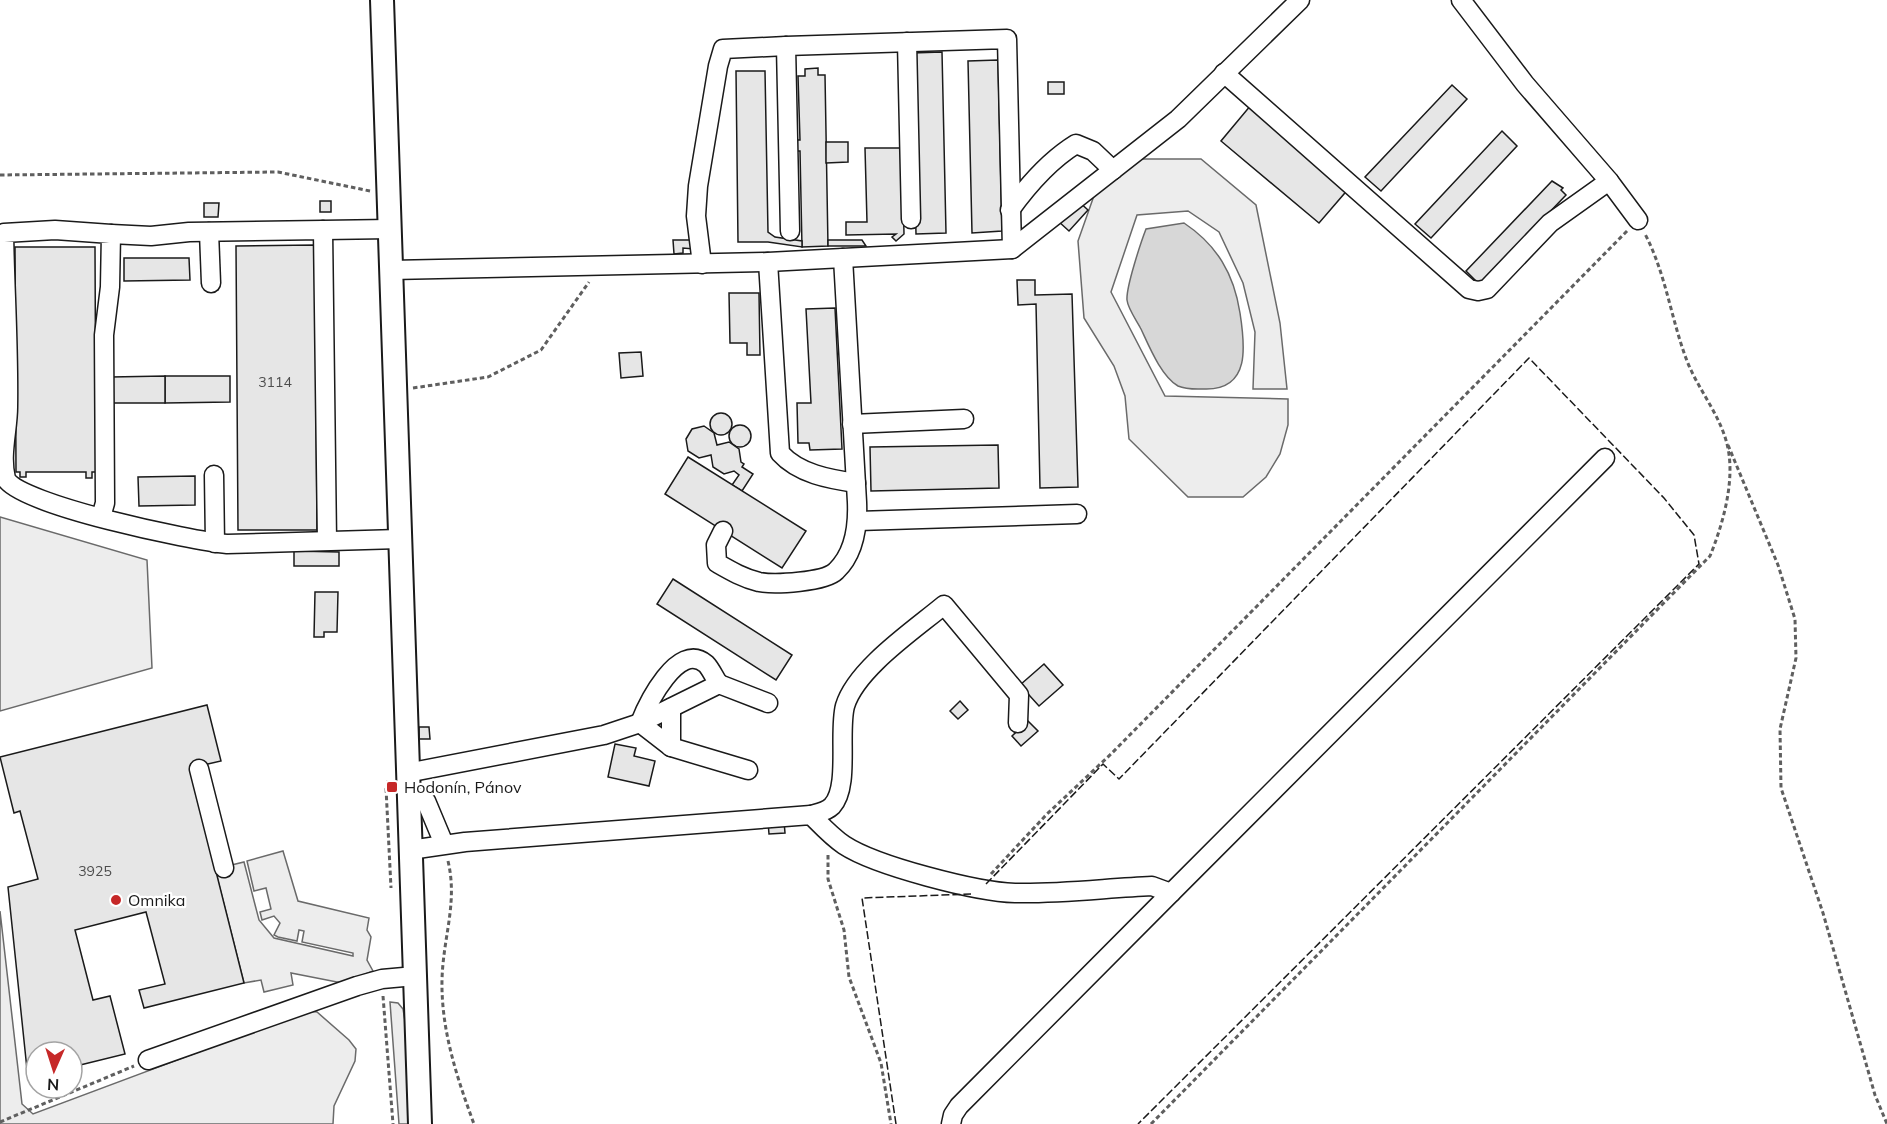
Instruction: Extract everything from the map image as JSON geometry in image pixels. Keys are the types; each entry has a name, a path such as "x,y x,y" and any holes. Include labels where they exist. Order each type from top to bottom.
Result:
{"main road":[{"path":"382,0 420,1124"}],"lane":[{"path":"391,270 768,262 1012,249 1178,119 1300,0"},
{"path":"1461,0 1526,84 1609,181 1638,220"},
{"path":"702,264 696,216 698,186 717,66 723,49 1006,39 1012,249"},
{"path":"907,42 911,219"},
{"path":"786,46 790,231"},
{"path":"1224,73 1469,289 1478,291 1487,289 1550,223 1609,181"},
{"path":"1010,210 1021,194 1063,152 1076,144 1093,152 1113,170"},
{"path":"390,229 209,232 152,236 55,230 2,232 8,410 2,439 4,482 16,490 175,537 215,543 399,539"},
{"path":"323,230 327,541"},
{"path":"209,232 212,283"},
{"path":"101,517 105,503 104,335 110,287 111,234"},
{"path":"723,531 716,545 717,563 762,582 823,579 837,571 854,539 858,521 843,258"},
{"path":"768,262 780,453 790,465 828,478 856,483"},
{"path":"852,424 964,419"},
{"path":"951,1124 952,1115 959,1106 1605,458"},
{"path":"214,475 215,543"},
{"path":"858,521 1077,514"},
{"path":"410,850 444,844 825,811 838,797 843,716 849,694 869,670 944,605 1019,695 1018,723"},
{"path":"640,723 651,698 669,672 682,662 698,660 706,664 719,684 768,703"},
{"path":"407,784 604,735 640,723 719,684"},
{"path":"671,708 671,747"},
{"path":"640,723 671,747 748,770"},
{"path":"199,769 224,868"},
{"path":"407,784 426,801 444,844"},
{"path":"811,814 844,845 882,862 978,888 1016,893 1152,886 1171,893"},
{"path":"148,1060 357,986 382,979 415,976"}],"path":[{"path":"0,175 278,172 389,195"},
{"path":"978,888 1047,814 1111,754 1268,592 1638,220 1659,267 1687,360 1727,443 1778,565 1795,619 1796,658 1780,729 1781,788 1823,914 1875,1095 1887,1124"},
{"path":"395,389 488,377 541,350 586,290 597,264"},
{"path":"1151,1124 1710,556 1722,522 1728,490 1730,468 1727,443"},
{"path":"829,832 828,879 844,930 849,977 880,1064 891,1124"},
{"path":"444,844 454,890 443,956 444,1013 453,1063 474,1124"},
{"path":"382,979 393,1124"},
{"path":"0,1122 148,1060"}],"shaded area":[{"path":"1137,159 1201,159 1256,205 1280,323 1287,389 1253,389 1255,332 1243,283 1219,232 1188,211 1137,215 1111,292 1165,396 1288,399 1288,425 1280,454 1266,477 1243,497 1188,497 1129,439 1125,396 1114,366 1084,318 1078,241 1096,190"},
{"path":"1184,223 1215,251 1228,273 1237,299 1243,339 1242,363 1238,374 1231,382 1220,387 1188,389 1172,381 1156,360 1127,300 1131,275 1146,229"},
{"path":"0,517 147,560 152,668 0,711"},
{"path":"283,851 298,901 369,918 367,930 371,937 367,960 373,971 342,983 291,973 293,985 264,992 261,980 244,983 215,869 244,862 259,920 274,938 353,956 353,953 302,942 304,931 299,930 297,941 278,937 274,935 280,923 274,916 262,920 260,912 271,909 266,888 254,891 247,861"},
{"path":"0,911 22,1104 33,1114 70,1100 84,1100 84,1095 308,1011 317,1012 356,1049 355,1061 334,1106 333,1124 0,1124"},
{"path":"390,1002 398,1003 403,1009 407,1033 409,1124 399,1124"}],"building":[{"path":"942,52 946,233 916,234 912,53"},
{"path":"998,60 1002,231 972,233 968,61"},
{"path":"818,68 818,75 825,75 828,246 802,247 800,151 796,151 795,140 800,140 798,76 805,76 805,69"},
{"path":"736,71 765,71 768,232 775,237 802,241 802,247 768,242 738,242"},
{"path":"1048,82 1064,82 1064,94 1048,94"},
{"path":"1452,85 1467,99 1381,191 1365,177"},
{"path":"1251,105 1350,187 1319,223 1221,141"},
{"path":"1502,131 1517,146 1431,238 1415,224"},
{"path":"826,142 848,142 848,162 826,163"},
{"path":"865,148 902,148 904,234 896,241 892,237 896,234 846,235 846,222 867,222"},
{"path":"1552,181 1563,188 1561,190 1566,195 1480,285 1466,271"},
{"path":"1077,200 1088,210 1069,231 1058,221"},
{"path":"320,201 331,201 331,212 320,212"},
{"path":"204,203 219,203 218,217 204,217"},
{"path":"673,240 694,240 694,249 683,248 683,253 674,254"},
{"path":"828,240 862,240 866,246 828,246"},
{"path":"315,245 317,530 238,530 236,246"},
{"path":"15,247 95,247 96,472 92,472 92,478 86,478 86,472 26,472 26,477 20,477 20,472 16,472"},
{"path":"124,258 189,258 190,280 124,281"},
{"path":"1017,280 1035,280 1035,295 1072,294 1078,487 1040,488 1036,304 1018,305"},
{"path":"729,293 759,293 760,355 747,355 747,343 730,343"},
{"path":"835,308 842,449 810,450 809,443 798,443 797,403 811,403 806,309"},
{"path":"641,352 643,376 621,378 619,353"},
{"path":"165,376 230,376 230,402 165,403"},
{"path":"165,376 165,403 111,403 111,377"},
{"path":"721,413 729,416 732,424 729,432 721,435 713,432 710,424 713,416"},
{"path":"740,425 748,428 751,436 748,444 740,447 732,444 729,436 732,428"},
{"path":"704,426 714,433 717,445 729,442 739,449 741,462 744,464 742,467 753,474 742,491 732,485 739,475 734,471 724,474 713,467 711,455 699,458 688,451 686,439 692,429"},
{"path":"998,445 999,488 871,491 870,447"},
{"path":"688,457 806,531 782,568 665,494"},
{"path":"195,476 195,505 139,506 138,477"},
{"path":"294,551 339,552 339,566 294,566"},
{"path":"673,579 792,655 776,680 657,604"},
{"path":"315,592 338,592 337,632 324,632 324,637 314,637"},
{"path":"1044,664 1063,685 1039,706 1020,685"},
{"path":"960,701 968,710 958,719 950,711"},
{"name":"Omnika","path":"207,705 221,761 190,768 244,983 144,1008 139,990 165,984 146,912 75,930 93,1000 110,996 125,1054 84,1064 84,1040 24,1041 8,887 38,879 20,811 14,813 0,757"},
{"path":"1028,721 1038,731 1021,746 1012,736"},
{"path":"419,727 429,727 430,739 419,739"},
{"path":"615,744 636,748 634,756 655,761 649,786 608,777"},
{"path":"784,821 785,833 769,834 768,822"}],"fence":[{"path":"986,884 1103,764 1119,779 1529,358 1664,498 1694,535 1699,564 1138,1124"},
{"path":"896,1124 862,898 971,894"}],"place":[{"name":"Hodonín, Pánov","path":"392,787"},
{"name":"Omnika","path":"116,900"}]}
